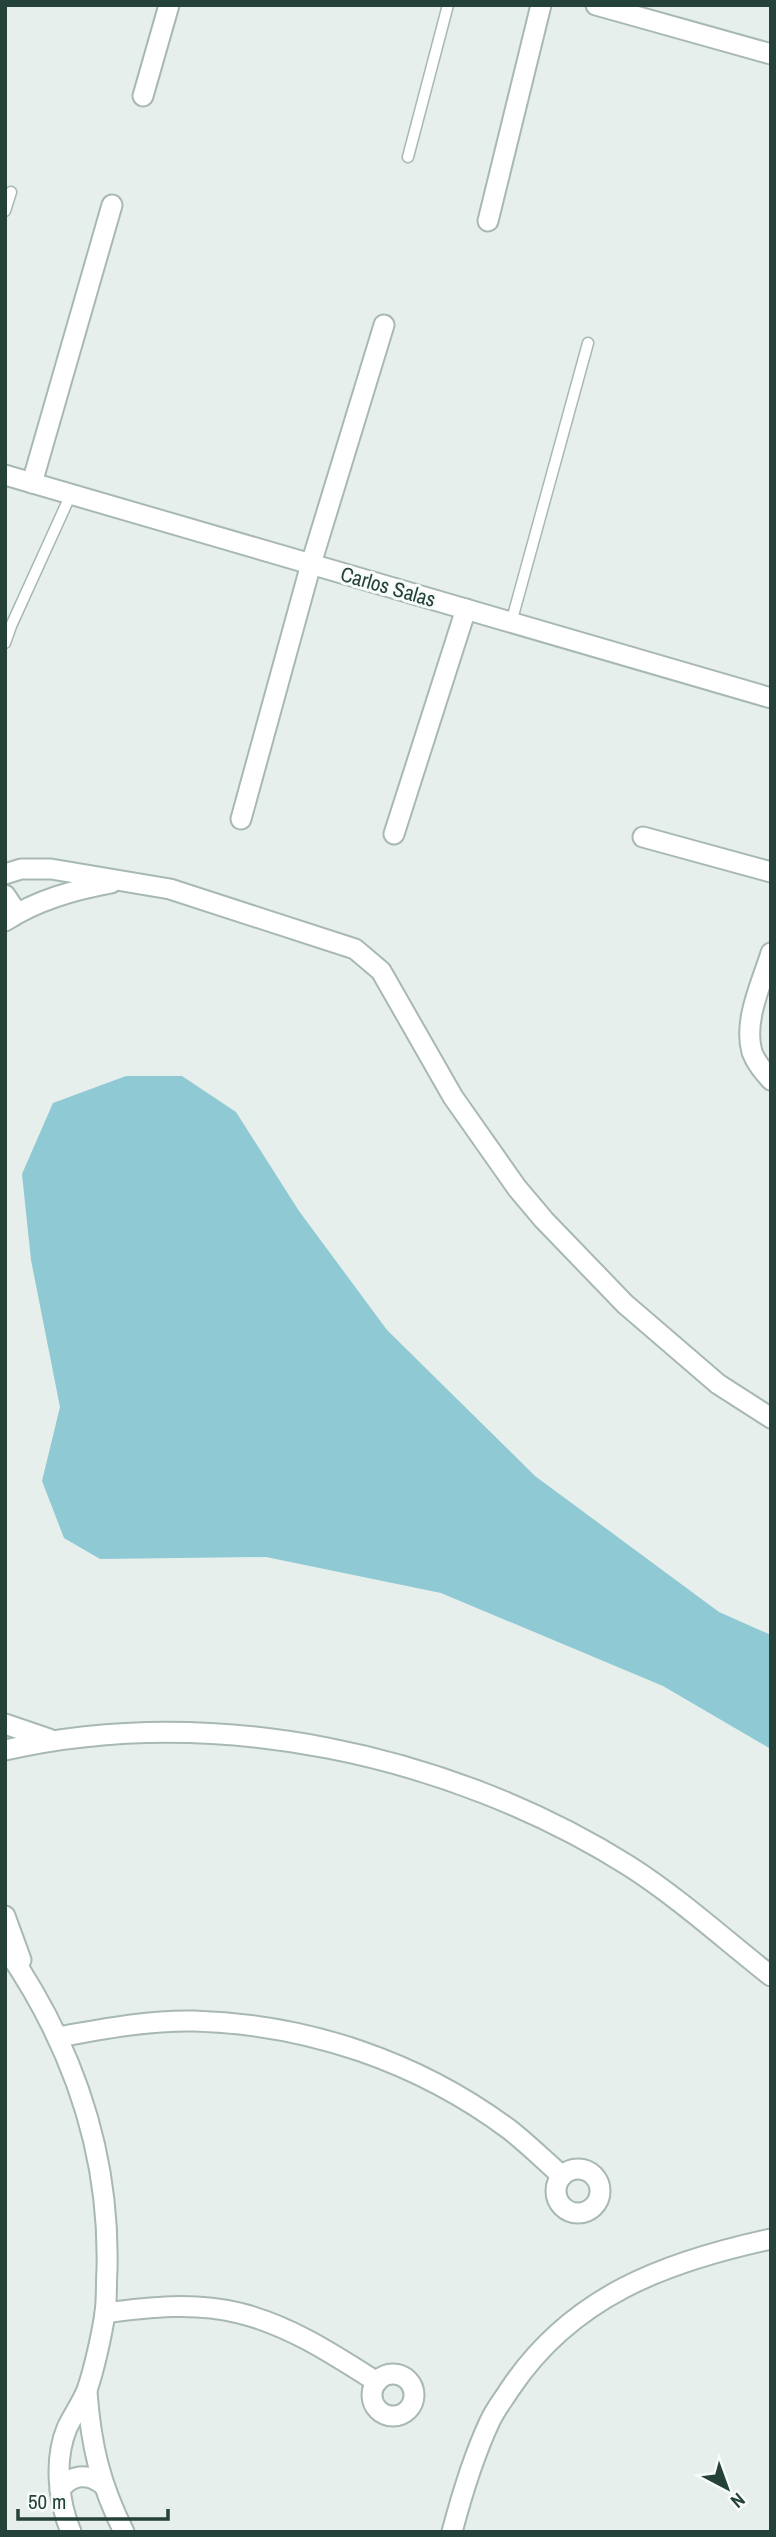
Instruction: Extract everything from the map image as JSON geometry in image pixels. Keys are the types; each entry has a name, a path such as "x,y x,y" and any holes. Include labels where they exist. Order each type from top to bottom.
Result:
{"street":[{"path":"143,96 169,5"},
{"path":"488,221 541,5"},
{"path":"596,5 771,54"},
{"path":"32,483 112,205"},
{"path":"241,819 311,564 384,325"},
{"name":"Carlos Salas","path":"5,475 771,698"},
{"path":"394,834 466,609"},
{"path":"643,837 771,872"},
{"path":"5,873 21,869 51,869 170,889 341,942 367,957 382,971 394,989 453,1097 517,1188 544,1220 625,1304 718,1384 771,1418"},
{"path":"9,919 39,903 79,889 119,881"},
{"path":"5,894 13,907 9,919"},
{"path":"771,953 750,1031 752,1051 771,1080"},
{"path":"5,1724 53,1740"},
{"path":"5,1751 53,1740 212,1733 295,1743 394,1762 468,1786 525,1810 588,1842 631,1867 771,1976"},
{"path":"5,1916 28,1980"},
{"path":"5,1947 28,1980 58,2037 81,2094 104,2190 107,2242 105,2313 87,2392 66,2431 60,2454 60,2490 71,2532"},
{"path":"58,2037 125,2025 193,2021 261,2027 328,2040 393,2063 454,2093 511,2131 562,2176"},
{"path":"452,2532 470,2465 491,2418 526,2366 554,2335 588,2308 641,2279 690,2260 771,2239"},
{"path":"105,2313 153,2306 238,2312 284,2328 327,2350 377,2382"},
{"path":"87,2392 102,2484 124,2532"},
{"path":"60,2490 65,2483 79,2476 96,2479 102,2484"}],"lane":[{"path":"408,157 447,5"},
{"path":"5,211 11,192"},
{"path":"511,622 588,343"},
{"path":"5,643 71,494"}],"water":[{"path":"126,1076 182,1076 236,1112 299,1211 387,1330 535,1476 719,1612 771,1635 771,1749 663,1686 441,1593 266,1557 100,1559 64,1538 42,1481 60,1407 31,1260 22,1174 53,1103"}]}
